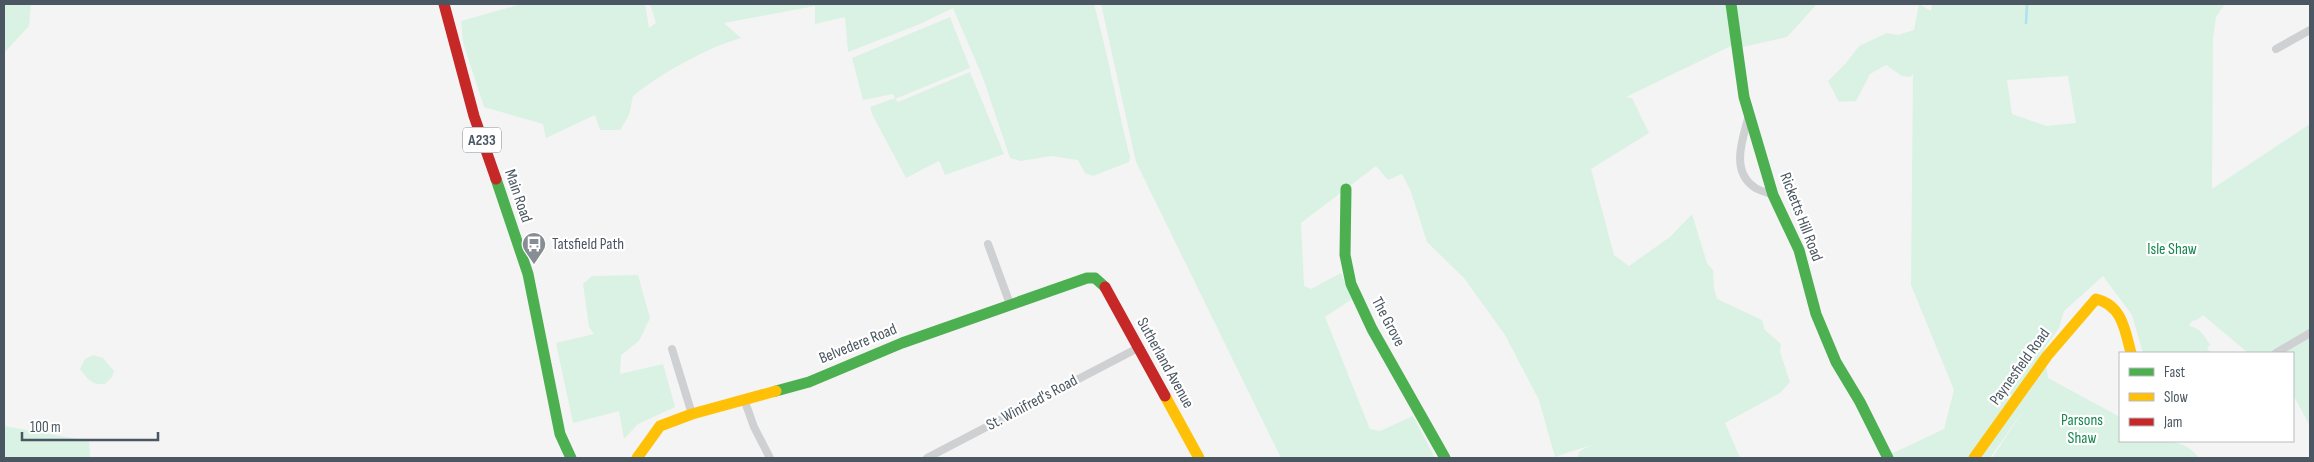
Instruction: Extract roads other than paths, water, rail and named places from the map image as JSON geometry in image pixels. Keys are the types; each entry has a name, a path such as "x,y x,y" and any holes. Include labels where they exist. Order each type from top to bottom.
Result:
{"street":[{"name":"Main Road","path":"444,4 474,116 528,274 553,403 562,439 571,458"},
{"name":"Ricketts Hill Road","path":"1731,4 1744,97 1773,194 1799,250 1816,314 1836,362 1860,402 1888,458"},
{"path":"2276,49 2310,30"},
{"path":"1749,113 1739,153 1744,174 1754,187 1773,194"},
{"name":"The Grove","path":"1346,189 1345,255 1351,284 1372,328 1445,458"},
{"path":"988,244 1010,304"},
{"name":"Belvedere Road","path":"637,458 660,426 692,414 809,382 902,343 1087,278 1094,278 1104,284"},
{"name":"Sutherland Avenue","path":"1104,284 1200,458"},
{"name":"Paynesfield Road","path":"1974,458 2048,355 2096,298 2106,300 2115,307 2130,352"},
{"path":"2278,352 2310,333"},
{"name":"St. Winifred's Road","path":"927,458 1138,348"},
{"path":"672,349 692,414"},
{"path":"744,399 754,427 770,458"}],"waterway":[{"path":"2026,23 2027,4"}],"place":[{"name":"Tatsfield Path","path":"534,265"}],"park label":[{"name":"Isle Shaw","path":"2172,249"},
{"name":"Parsons Shaw","path":"2082,429"}]}
